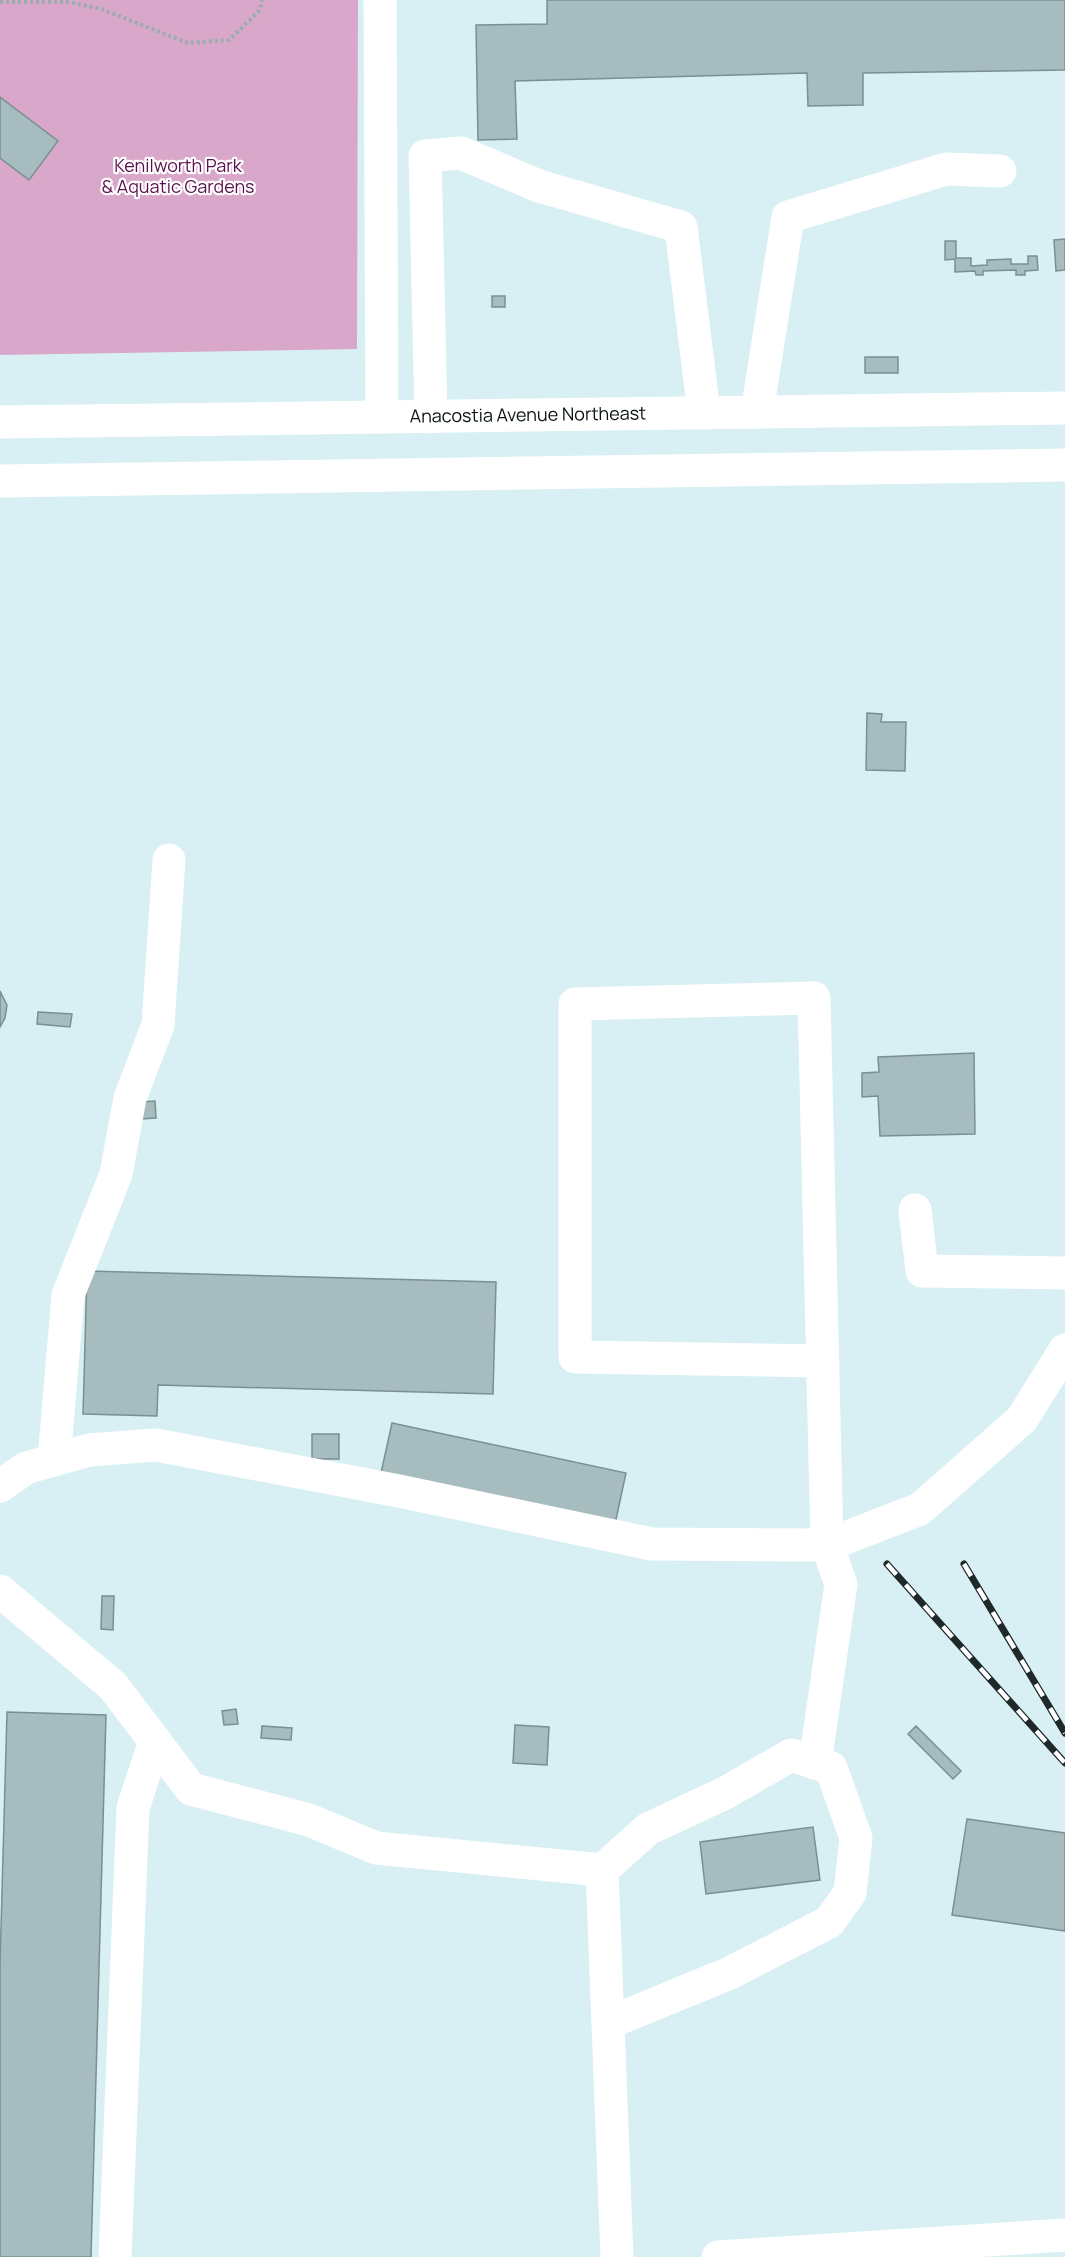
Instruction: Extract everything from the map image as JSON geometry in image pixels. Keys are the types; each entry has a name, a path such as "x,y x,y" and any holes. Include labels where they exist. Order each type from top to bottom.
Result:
{"street":[{"path":"380,0 382,417"},
{"path":"432,417 425,156 461,153 539,186 681,227 704,413"},
{"path":"757,412 788,218 945,170 1000,171"},
{"name":"Anacostia Avenue Northeast","path":"0,422 1061,408"},
{"path":"0,481 1065,465"},
{"path":"54,1460 68,1295 116,1174 130,1098 158,1024 169,860"},
{"path":"815,1763 841,1584 827,1545 823,1361 814,998 574,1004 575,1357 823,1361"},
{"path":"915,1210 922,1271 1065,1273"},
{"path":"0,1486 26,1468 89,1450 156,1445 399,1491 652,1544 827,1545 920,1509 1022,1419 1065,1350"},
{"path":"0,1591 113,1686 191,1789 309,1820 376,1848 602,1870 648,1829 726,1792 791,1755 831,1768 856,1838 850,1893 829,1922 730,1973 608,2023"},
{"path":"115,2257 133,1808 154,1741"},
{"path":"602,1870 617,2257"},
{"path":"718,2257 844,2253 1065,2235"}],"path":[{"path":"0,3 69,2 90,7 188,43 229,40 260,10 262,0"}],"green space":[{"name":"Kenilworth Park & Aquatic Gardens","path":"0,0 358,0 357,349 0,355"}],"building":[{"path":"547,0 1065,0 1065,70 863,73 863,105 808,106 807,73 515,81 517,139 478,140 476,25 547,24"},
{"path":"0,97 58,141 29,180 0,158"},
{"path":"1065,239 1065,270 1056,271 1054,240"},
{"path":"945,241 956,241 956,258 971,258 971,266 987,265 987,260 1011,259 1011,264 1028,264 1028,256 1037,256 1038,270 1025,271 1025,275 1016,275 1016,270 983,271 983,275 976,275 975,271 955,272 955,259 945,260"},
{"path":"492,296 505,296 505,307 492,307"},
{"path":"865,357 898,357 898,373 865,373"},
{"path":"867,713 882,714 881,722 906,722 905,771 866,770"},
{"path":"0,991 7,1005 5,1018 0,1027"},
{"path":"38,1012 72,1014 70,1027 37,1024"},
{"path":"974,1053 975,1134 880,1136 878,1096 862,1097 862,1073 879,1072 878,1057"},
{"path":"155,1101 156,1118 141,1119 141,1102"},
{"path":"87,1271 496,1282 493,1394 158,1385 157,1416 83,1414"},
{"path":"392,1423 626,1473 615,1524 381,1473"},
{"path":"312,1434 339,1434 339,1459 312,1459"},
{"path":"102,1596 114,1596 113,1630 101,1629"},
{"path":"236,1709 238,1724 224,1725 222,1711"},
{"path":"7,1712 106,1715 91,2257 0,2257 0,1964"},
{"path":"515,1725 549,1727 547,1765 513,1763"},
{"path":"262,1726 292,1728 291,1740 261,1738"},
{"path":"916,1726 961,1771 953,1779 908,1734"},
{"path":"967,1819 1065,1833 1065,1931 952,1915"},
{"path":"813,1827 820,1880 706,1894 700,1842"}],"railway":[{"path":"887,1564 1065,1763"},
{"path":"964,1564 1065,1733"}]}
